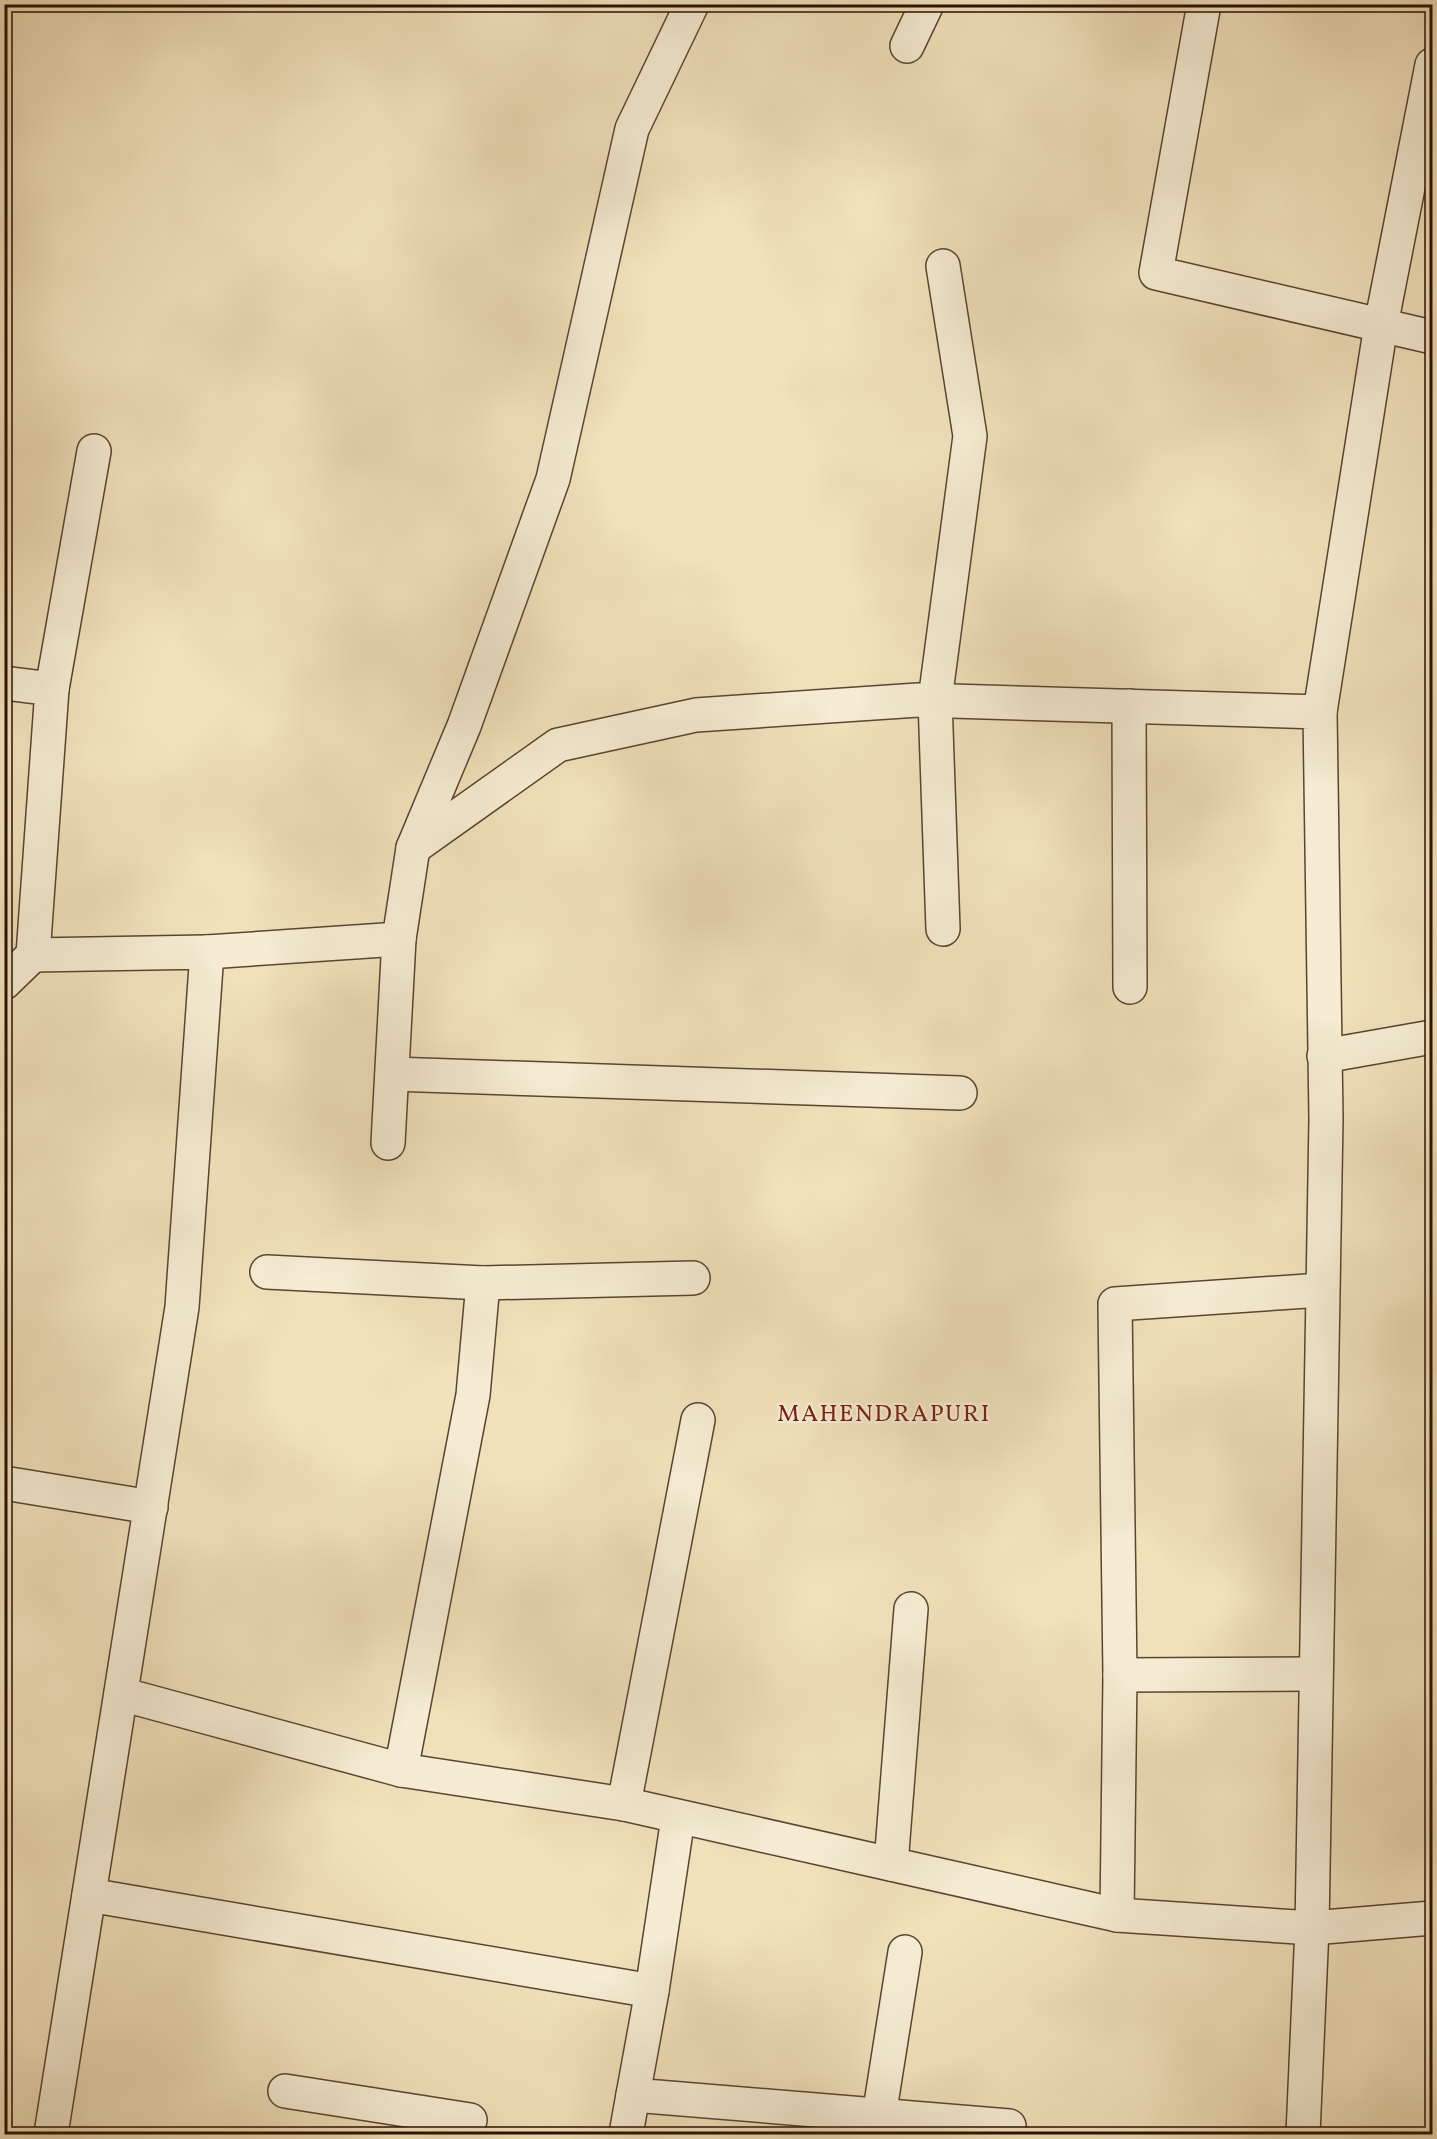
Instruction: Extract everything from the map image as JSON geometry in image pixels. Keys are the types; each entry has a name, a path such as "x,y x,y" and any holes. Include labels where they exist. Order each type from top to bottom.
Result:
{"street":[{"path":"388,1143 399,939 412,848 464,726 553,479 632,129 692,4"},
{"path":"907,46 927,4"},
{"path":"1204,4 1155,273 1432,337"},
{"path":"1303,2134 1312,1928 1322,1290 1324,1056 1320,712 1381,325 1432,65"},
{"path":"943,266 970,436 935,700 943,929"},
{"path":"33,956 52,688 94,451"},
{"path":"4,683 52,688"},
{"path":"412,848 558,745 696,715 935,700 1320,712"},
{"path":"1129,706 1130,987"},
{"path":"4,983 33,956 207,952 399,939"},
{"path":"51,2134 182,1307 207,952"},
{"path":"1324,1056 1432,1037"},
{"path":"392,1074 960,1093"},
{"path":"267,1272 483,1283 693,1278"},
{"path":"401,1770 473,1395 483,1283"},
{"path":"1117,1915 1120,1675 1115,1304 1322,1290"},
{"path":"624,1804 698,1420"},
{"path":"4,1483 151,1507"},
{"path":"891,1864 911,1609"},
{"path":"1120,1675 1315,1674"},
{"path":"121,1694 401,1770 624,1804 1117,1915 1312,1928 1432,1918"},
{"path":"626,2134 652,1991 678,1818"},
{"path":"89,1895 652,1991"},
{"path":"879,2116 905,1952"},
{"path":"285,2091 470,2120 466,2134"},
{"path":"633,2095 1009,2126"}],"district":[{"name":"MAHENDRAPURI","path":"884,1415"}]}
